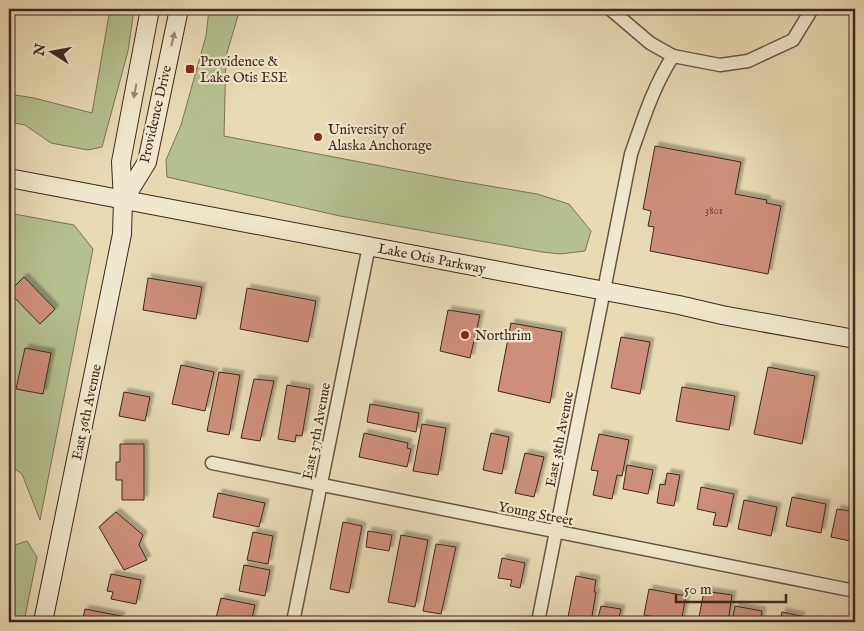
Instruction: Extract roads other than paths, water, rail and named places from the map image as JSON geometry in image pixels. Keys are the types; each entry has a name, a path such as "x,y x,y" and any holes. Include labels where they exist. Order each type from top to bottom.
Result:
{"main road":[{"name":"Providence Drive","path":"123,201 121,162 150,9"},
{"name":"Providence Drive","path":"123,201 147,162 179,9"},
{"name":"Lake Otis Parkway","path":"9,178 855,339"},
{"name":"East 36th Avenue","path":"43,622 122,234 123,201"}],"street":[{"path":"610,9 650,43 673,56 720,65 748,61 793,40 812,9"},
{"name":"East 38th Avenue","path":"538,622 631,154 660,76 673,56"},
{"name":"East 37th Avenue","path":"293,622 369,246"},
{"name":"Young Street","path":"212,462 855,591"}],"place":[{"name":"Providence & Lake Otis ESE","path":"190,69"},
{"name":"University of Alaska Anchorage","path":"318,137"},
{"name":"Northrim","path":"465,335"}]}
